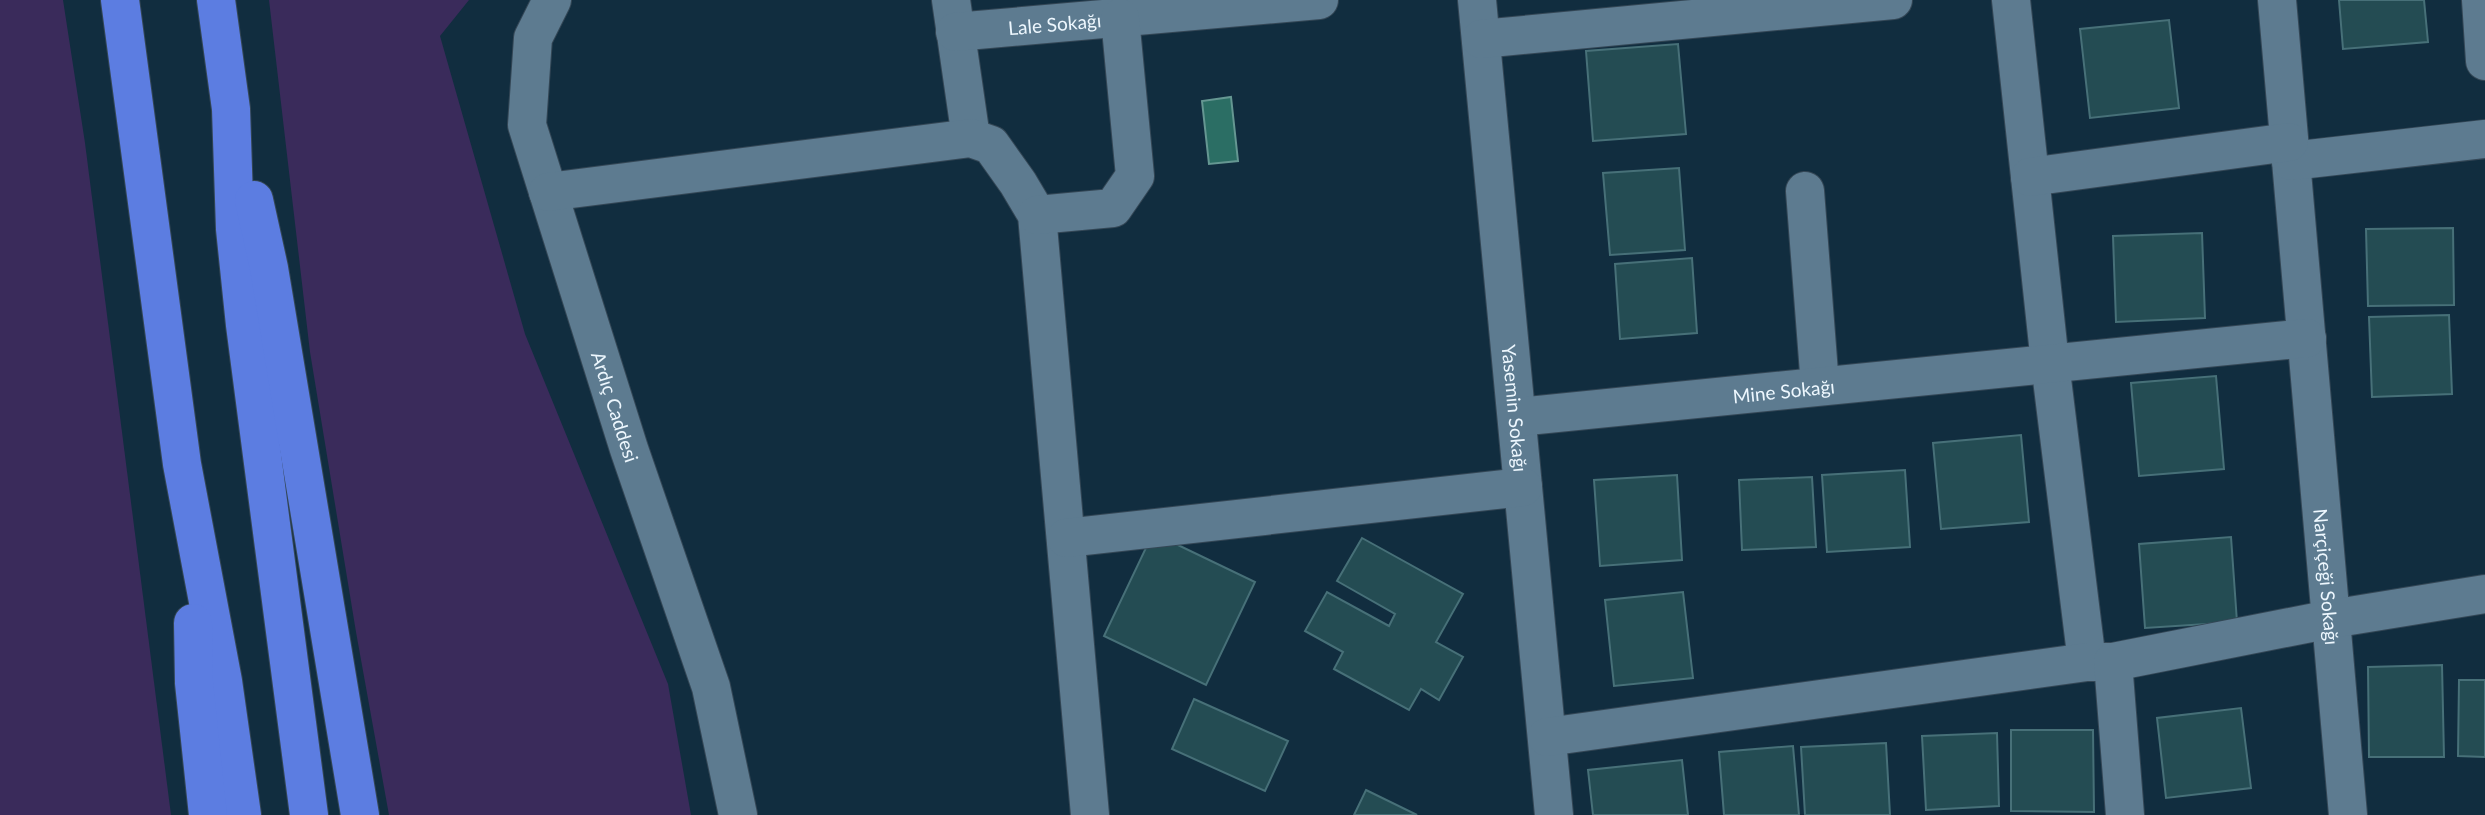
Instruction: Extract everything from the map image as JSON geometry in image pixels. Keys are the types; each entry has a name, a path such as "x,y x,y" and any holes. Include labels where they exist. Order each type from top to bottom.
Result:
{"highway":[{"path":"120,0 182,464 223,681 242,815"},
{"path":"216,0 231,109 269,268 360,815"},
{"path":"231,109 235,229 245,325 309,815"},
{"path":"182,464 192,596 194,683 208,815"}],"street":[{"name":"Ardıç Caddesi","path":"552,0 533,38 527,125 629,449 711,687 738,815"},
{"name":"Lale Sokağı","path":"953,16 1119,18 1319,0"},
{"name":"Yasemin Sokağı","path":"1477,0 1554,815"},
{"path":"1481,40 1893,0"},
{"path":"2011,0 2050,363 2124,815"},
{"name":"Narçiçeği Sokağı","path":"2277,0 2348,815"},
{"path":"2481,0 2485,61"},
{"path":"953,16 971,138"},
{"path":"1037,215 1113,208 1135,176 1119,18"},
{"path":"548,192 971,138 992,145 1037,215 1090,815"},
{"path":"2030,177 2290,152 2485,139"},
{"path":"1805,191 1820,386"},
{"path":"2050,363 2306,338"},
{"name":"Mine Sokağı","path":"1517,417 2050,363"},
{"path":"1066,538 1523,487"},
{"path":"1546,737 2100,662 2331,619 2485,594"}],"shaded area":[{"path":"0,0 63,0 85,143 171,815 0,815"},
{"path":"269,0 469,0 440,36 525,334 668,684 691,815 389,815 310,352"},
{"path":"1231,97 1238,161 1209,164 1202,101"}],"building":[{"path":"2339,0 2424,0 2428,42 2343,49"},
{"path":"2169,20 2179,108 2090,118 2080,29"},
{"path":"1678,44 1686,134 1593,141 1586,51"},
{"path":"1679,168 1685,250 1610,255 1603,173"},
{"path":"2453,228 2454,305 2368,306 2366,229"},
{"path":"2202,233 2205,318 2116,322 2113,236"},
{"path":"1692,258 1697,333 1620,339 1615,264"},
{"path":"2449,315 2452,394 2372,397 2369,317"},
{"path":"2216,376 2224,469 2139,476 2131,383"},
{"path":"2021,435 2029,522 1941,529 1933,443"},
{"path":"1905,470 1910,547 1827,552 1822,475"},
{"path":"1677,475 1682,560 1600,566 1594,480"},
{"path":"1812,477 1816,547 1742,550 1739,480"},
{"path":"1153,533 1255,582 1206,685 1104,636"},
{"path":"2231,537 2237,622 2145,628 2139,544"},
{"path":"1362,538 1463,594 1436,642 1463,657 1439,700 1421,689 1409,710 1334,669 1343,652 1305,631 1327,592 1389,626 1395,614 1337,581"},
{"path":"1683,592 1693,678 1614,686 1605,600"},
{"path":"2442,665 2444,757 2369,757 2368,667"},
{"path":"2459,680 2485,680 2485,757 2458,756"},
{"path":"1194,699 1288,741 1265,791 1172,749"},
{"path":"2241,708 2251,788 2166,798 2157,718"},
{"path":"2011,730 2093,730 2094,812 2011,811"},
{"path":"1997,733 1999,806 1926,810 1922,736"},
{"path":"1886,743 1890,815 1805,815 1801,747"},
{"path":"1793,746 1799,815 1724,815 1719,752"},
{"path":"1682,760 1688,815 1593,815 1588,770"},
{"path":"1366,790 1417,815 1354,815"}]}
